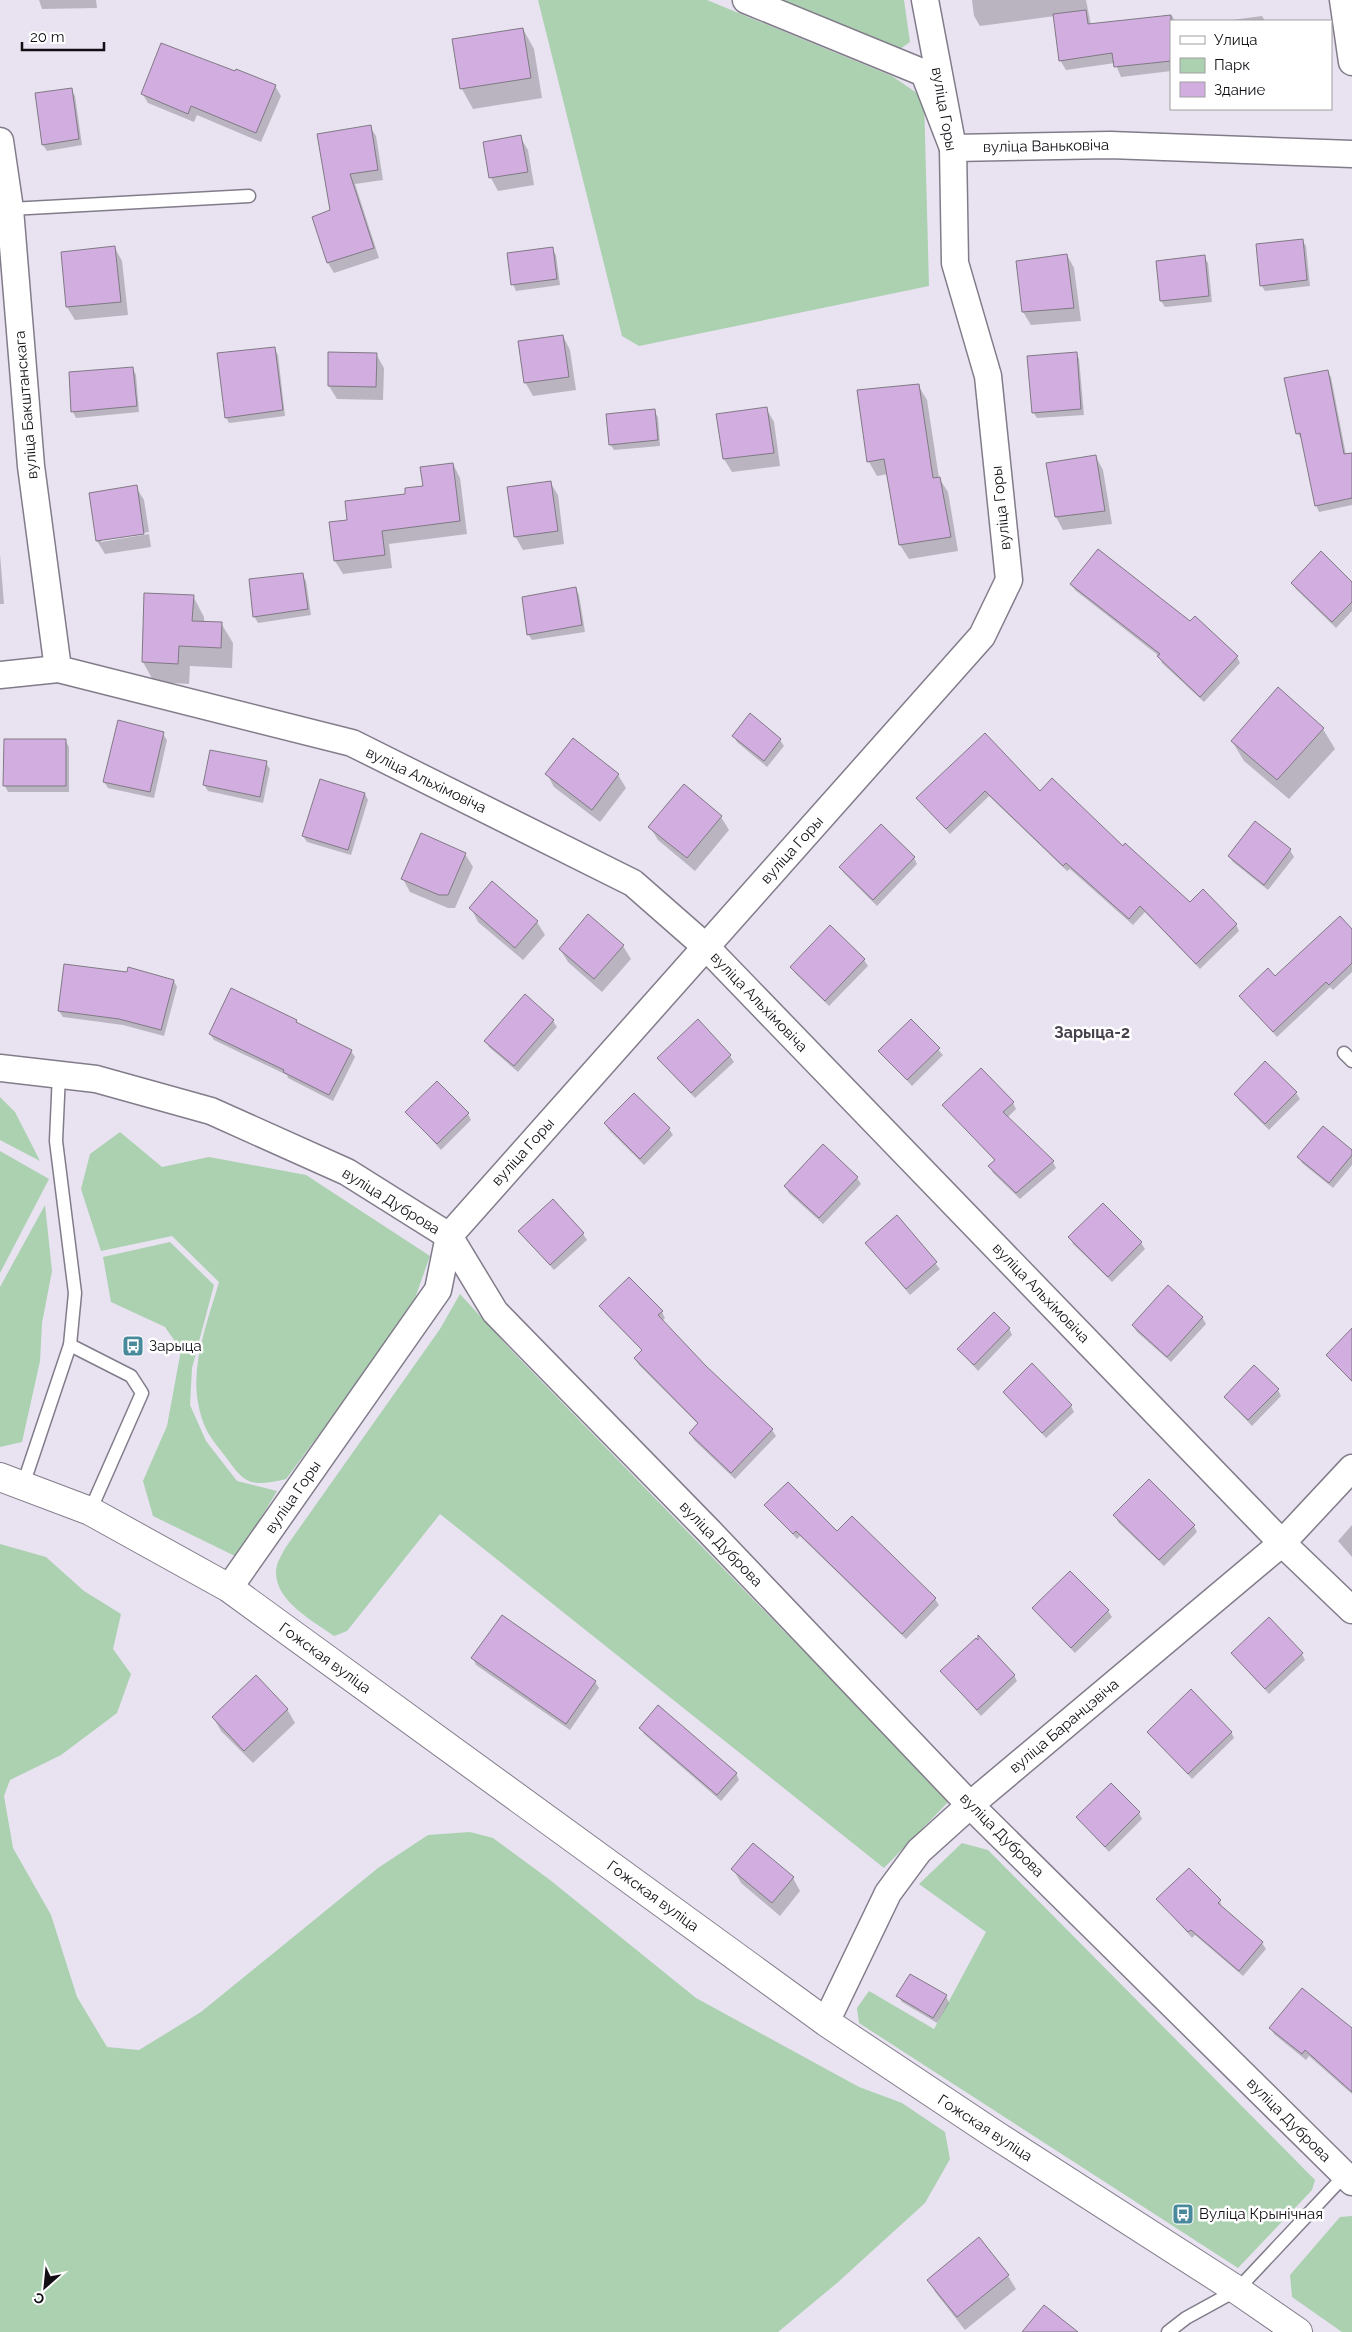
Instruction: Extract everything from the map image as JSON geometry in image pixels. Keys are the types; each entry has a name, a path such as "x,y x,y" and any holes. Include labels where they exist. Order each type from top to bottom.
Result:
{"street":[{"path":"746,0 924,73 953,148"},
{"name":"вуліца Горы","path":"229,1588 438,1290 449,1236 982,636 1009,580 988,376 955,263 953,148 925,0"},
{"path":"1343,0 1352,62"},
{"name":"вуліца Бакштанскага","path":"0,141 10,209 31,466 58,669"},
{"name":"вуліца Ваньковіча","path":"953,148 1110,144 1352,154"},
{"name":"вуліца Альхімовіча","path":"0,675 58,669 352,743 633,883 706,947 1282,1542 1352,1610"},
{"name":"вуліца Дуброва","path":"0,1068 96,1079 211,1111 348,1172 449,1236 495,1312 700,1522 970,1805 1349,2178"},
{"name":"вуліца Баранцэвіча","path":"826,2022 888,1893 919,1851 970,1805 1282,1542 1352,1468"},
{"name":"Гожская вуліца","path":"12,1481 90,1511 229,1588 826,2022 994,2134 1237,2290 1298,2332"}],"lane":[{"path":"10,209 249,196"},
{"path":"12,1481 70,1345 74,1293 56,1141 59,1074"},
{"path":"70,1345 131,1376 142,1393 90,1511"},
{"path":"1168,2332 1186,2318 1237,2290 1349,2178"}],"green space":[{"path":"538,0 707,0 892,76 924,98 929,286 639,346 622,336"},
{"path":"780,0 904,0 910,42 900,49"},
{"path":"0,1097 15,1112 40,1161 0,1140"},
{"path":"120,1132 162,1167 209,1157 306,1175 430,1256 410,1312 286,1479 256,1483 244,1478 232,1466 211,1438 200,1412 197,1394 199,1356 219,1282 172,1236 101,1251 81,1189 90,1154"},
{"path":"0,1151 49,1179 0,1273"},
{"path":"45,1205 52,1271 42,1323 40,1361 22,1442 0,1447 0,1287"},
{"path":"170,1242 214,1285 192,1368 190,1405 206,1441 237,1481 277,1491 244,1546 235,1556 153,1516 143,1481 167,1426 181,1350 165,1327 111,1302 103,1257"},
{"path":"460,1294 513,1352 949,1801 884,1868 440,1514 347,1631 334,1636 304,1615 286,1598 279,1588 276,1577 277,1565 286,1547 440,1329"},
{"path":"0,1544 46,1557 84,1591 121,1614 113,1649 131,1674 117,1713 61,1755 10,1780 4,1796 13,1848 51,1915 77,1997 107,2047 139,2050 201,2012 378,1868 428,1835 470,1832 493,1838 550,1880 696,1998 859,2087 902,2103 945,2132 950,2159 925,2203 837,2283 778,2332 0,2332"},
{"path":"962,1843 988,1850 1315,2180 1312,2190 1238,2268 859,2023 857,2008 869,1991 934,2029 986,1932 919,1884"},
{"path":"1352,2216 1352,2332 1342,2332 1292,2297 1290,2275 1340,2217"}],"building":[{"path":"1086,10 1088,24 1171,15 1170,61 1114,67 1112,53 1059,61 1053,14"},
{"path":"523,28 531,78 460,89 452,39"},
{"path":"161,43 276,85 256,133 191,106 188,114 141,94"},
{"path":"72,88 79,139 42,145 35,93"},
{"path":"371,125 378,170 350,174 374,248 327,263 312,217 330,210 317,134"},
{"path":"521,135 528,172 489,178 483,142"},
{"path":"1303,239 1307,280 1260,286 1256,244"},
{"path":"115,246 121,302 66,307 61,252"},
{"path":"553,247 557,279 511,285 507,253"},
{"path":"1067,254 1074,308 1022,312 1016,261"},
{"path":"1205,255 1209,296 1160,301 1156,261"},
{"path":"563,335 569,377 524,383 518,341"},
{"path":"275,347 283,410 225,418 217,353"},
{"path":"328,352 377,353 376,387 328,386"},
{"path":"1077,352 1081,409 1032,413 1027,356"},
{"path":"133,367 137,406 71,412 69,372"},
{"path":"1328,370 1344,454 1352,453 1352,498 1315,506 1300,433 1296,434 1284,378"},
{"path":"919,384 933,478 940,477 951,537 899,545 884,459 867,462 857,390"},
{"path":"767,407 774,453 723,459 716,414"},
{"path":"655,409 658,440 609,445 606,414"},
{"path":"1096,455 1105,511 1055,517 1046,463"},
{"path":"453,463 460,521 382,531 385,555 334,561 329,522 347,520 345,501 405,494 405,488 423,486 420,467"},
{"path":"551,481 558,531 514,537 507,487"},
{"path":"137,485 144,534 96,541 89,493"},
{"path":"1098,549 1190,621 1195,616 1238,656 1200,697 1157,656 1160,654 1070,584"},
{"path":"1321,551 1352,582 1352,602 1332,622 1291,583"},
{"path":"303,573 308,609 253,617 249,579"},
{"path":"576,587 582,625 527,635 522,597"},
{"path":"144,593 194,595 192,621 222,622 221,648 179,646 178,664 142,662"},
{"path":"1278,687 1324,728 1277,780 1231,741"},
{"path":"750,713 781,739 764,761 732,736"},
{"path":"118,720 164,732 150,792 103,782"},
{"path":"985,733 1040,791 1052,778 1123,846 1125,843 1190,902 1203,889 1237,924 1196,964 1140,906 1129,919 1066,863 1063,866 985,791 946,829 916,798"},
{"path":"573,738 619,774 592,810 545,774"},
{"path":"4,739 66,739 66,786 3,786"},
{"path":"210,750 267,761 260,797 203,785"},
{"path":"320,779 365,793 348,850 302,836"},
{"path":"684,784 722,816 687,858 648,827"},
{"path":"1255,821 1291,849 1264,885 1228,856"},
{"path":"881,824 915,857 873,900 839,867"},
{"path":"421,833 466,853 448,895 439,895 401,879"},
{"path":"492,881 538,921 515,948 469,908"},
{"path":"588,914 624,945 594,979 559,949"},
{"path":"1340,916 1352,929 1352,963 1329,985 1326,982 1273,1032 1239,996 1268,968 1275,976"},
{"path":"830,925 865,959 825,1001 790,967"},
{"path":"64,964 127,972 128,967 174,980 161,1030 119,1019 58,1011"},
{"path":"231,988 297,1020 296,1022 352,1050 329,1095 283,1072 284,1070 209,1034"},
{"path":"525,994 554,1020 514,1066 484,1041"},
{"path":"698,1019 731,1055 691,1093 657,1058"},
{"path":"911,1019 940,1048 907,1080 878,1051"},
{"path":"1265,1061 1297,1092 1265,1124 1234,1094"},
{"path":"981,1068 1014,1102 1003,1112 1054,1161 1016,1193 988,1166 995,1160 942,1105"},
{"path":"437,1081 469,1113 437,1144 405,1112"},
{"path":"634,1093 670,1128 640,1159 604,1123"},
{"path":"1323,1126 1352,1150 1352,1155 1329,1183 1297,1157"},
{"path":"823,1144 858,1177 819,1218 784,1186"},
{"path":"553,1199 584,1233 550,1265 518,1231"},
{"path":"1103,1203 1142,1242 1108,1277 1068,1237"},
{"path":"897,1215 937,1262 906,1289 865,1243"},
{"path":"629,1277 663,1311 658,1315 706,1366 773,1429 731,1473 689,1433 698,1423 634,1358 642,1350 599,1306"},
{"path":"1168,1285 1203,1317 1167,1357 1132,1325"},
{"path":"994,1312 1010,1328 974,1365 957,1349"},
{"path":"1352,1328 1352,1381 1326,1355"},
{"path":"1032,1363 1072,1405 1042,1433 1003,1392"},
{"path":"1254,1365 1279,1389 1248,1420 1224,1397"},
{"path":"1149,1479 1195,1525 1159,1560 1113,1515"},
{"path":"788,1482 837,1531 852,1516 936,1598 902,1634 796,1531 793,1534 764,1505"},
{"path":"1070,1571 1109,1610 1071,1648 1032,1608"},
{"path":"502,1615 596,1681 566,1724 471,1658"},
{"path":"1269,1617 1303,1653 1265,1689 1231,1653"},
{"path":"978,1635 1015,1675 977,1710 940,1671 976,1638 978,1640"},
{"path":"256,1675 288,1709 244,1751 212,1717"},
{"path":"1191,1689 1232,1732 1188,1774 1147,1732"},
{"path":"658,1705 737,1773 717,1795 639,1728"},
{"path":"1111,1783 1140,1812 1105,1847 1076,1817"},
{"path":"753,1843 794,1877 772,1903 731,1869"},
{"path":"1189,1868 1221,1900 1218,1903 1263,1942 1239,1971 1191,1930 1188,1932 1156,1899"},
{"path":"910,1974 947,1995 933,2018 896,1996"},
{"path":"1302,1988 1352,2028 1352,2092 1305,2050 1302,2054 1269,2028"},
{"path":"979,2237 1009,2275 957,2317 927,2280"},
{"path":"1044,2305 1078,2332 1022,2332"}],"place":[{"name":"Зарыца","path":"133,1346"},
{"name":"Вуліца Крынічная","path":"1183,2214"}],"district":[{"name":"Зарыца-2","path":"1092,1032"}]}
